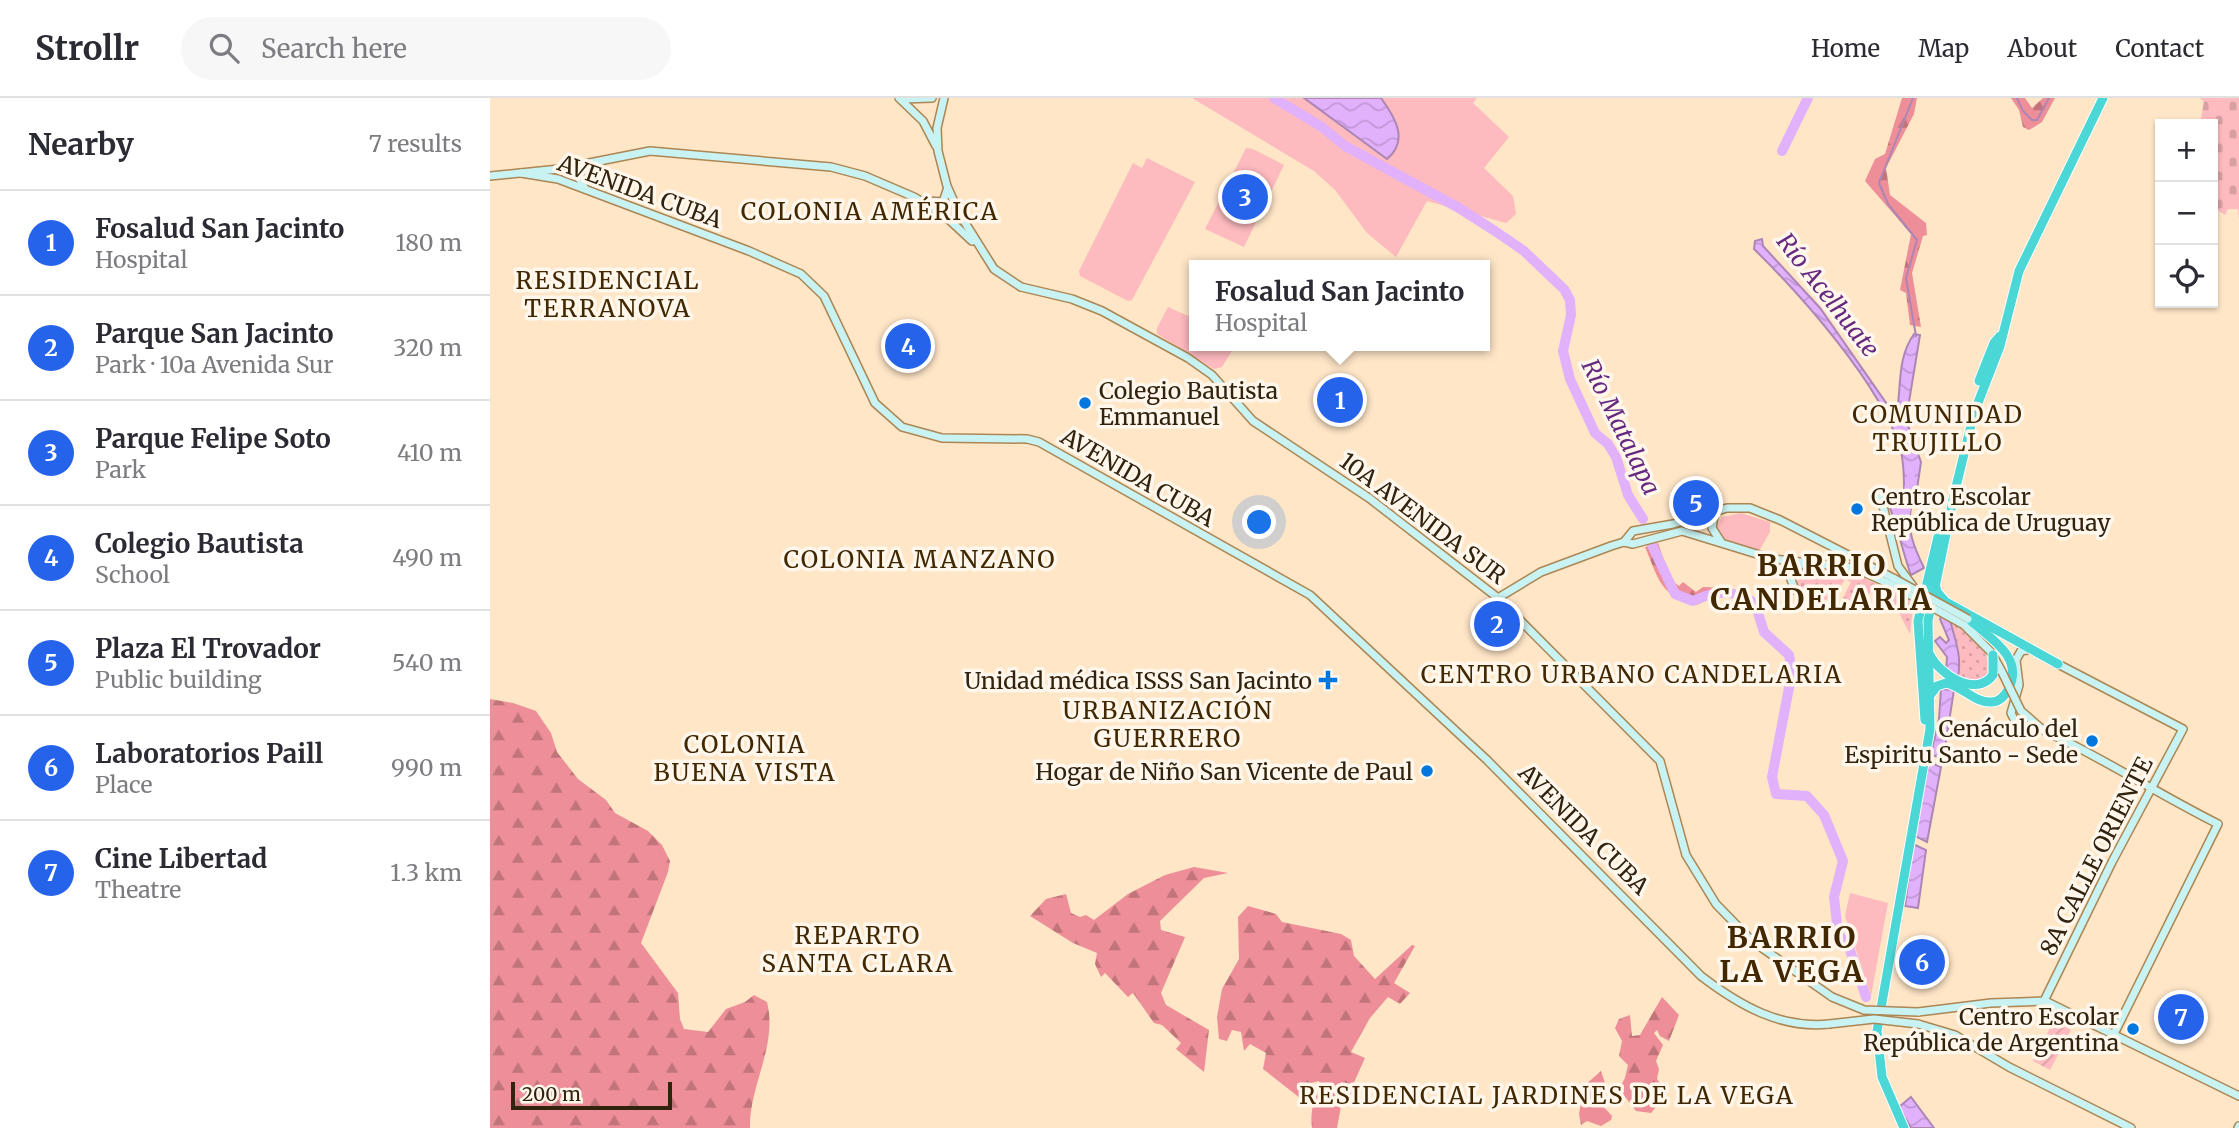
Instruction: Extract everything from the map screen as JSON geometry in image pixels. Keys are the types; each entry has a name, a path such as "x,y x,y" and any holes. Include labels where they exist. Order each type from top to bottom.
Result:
{"highway":[{"path":"1898,1128 1872,1057 1871,1033 1923,736 1925,705 1918,621 1967,416 1987,359 2000,336 2024,258 2103,98"},
{"path":"1904,1128 1886,1097 1879,1066 1877,1027 1930,729 1931,696 1927,645 1934,582 1974,413 2000,346 2000,336"},
{"path":"1934,582 1937,592 1946,602 2058,664"},
{"path":"1927,645 1934,662 1956,683 1982,701 1992,702 2003,697 2011,682 2009,658 1996,642 1968,621"},
{"path":"1931,696 1935,688 1943,684 1975,685 1988,682 1994,672 1993,654"}],"main road":[{"path":"900,99 932,98"},
{"path":"938,151 937,120 944,98"},
{"path":"900,99 923,121 938,151 947,186"},
{"name":"10A AVENIDA SUR","path":"521,173 650,151 831,167 866,176 914,197 949,218 982,251 1001,276 1014,284 1072,299 1102,311 1194,362 1212,375 1253,421 1380,506 1498,598 1660,761 1689,863 1716,904 1752,941 1832,997 1864,1010 1918,1012 1991,1003 2025,1004 2044,1001"},
{"path":"585,188 579,173 590,163"},
{"path":"490,176 521,173"},
{"name":"AVENIDA CUBA","path":"521,173 558,178 749,251 801,274 824,296 875,403 902,427 942,438 1027,439 1039,442 1310,595 1487,760 1702,976 1726,996 1768,1016 1804,1026 1883,1019 1918,1024 1955,1035 2009,1068 2131,1128"},
{"name":"10A AVENIDA SUR","path":"914,197 941,203 946,197 947,186"},
{"name":"10A AVENIDA SUR","path":"947,186 982,251"},
{"path":"1880,494 1898,566 1918,592"},
{"path":"1498,598 1541,572 1624,541 1633,531 1734,507 1753,509 1793,526 1968,621 1993,654 2021,710 2043,730 2095,755 2152,791 2218,824 2114,1034"},
{"path":"1715,512 1713,532 1724,544"},
{"path":"1624,541 1633,544 1682,531 1773,559 1849,567 1895,580 1968,621 2058,664"},
{"path":"1795,590 1790,583 1791,575 1801,564"},
{"path":"1508,608 1513,595 1523,584"},
{"path":"2015,721 2011,713 2019,685 2016,658 2021,651 2027,650"},
{"name":"8A CALLE ORIENTE","path":"2044,1001 2106,873 2183,729 2058,664"},
{"path":"2044,1001 2239,1096"}],"green space":[{"path":"1192,98 1477,98 1473,103 1509,137 1484,168 1513,196 1516,214 1506,223 1427,201 1396,257 1367,233 1335,190 1314,171"},
{"path":"1902,98 1917,98 1914,114 1886,168 1890,195 1926,223 1927,235 1923,236 1912,273 1921,327 1910,325 1906,293 1900,290 1911,234 1865,181 1875,159 1885,154"},
{"path":"2011,98 2025,98 2032,108 2043,98 2055,98 2042,122 2029,130 2023,127 2019,110"},
{"path":"2199,98 2239,98 2239,220 2238,209 2228,209 2225,215 2218,210 2218,119 2201,119 2204,101"},
{"path":"1246,148 1284,165 1244,247 1205,229"},
{"path":"1147,158 1195,182 1132,300 1128,301 1080,276 1079,271 1133,163 1142,168"},
{"path":"1168,307 1189,316 1189,351 1232,351 1222,367 1214,369 1157,334 1157,328"},
{"path":"1741,513 1770,522 1770,532 1759,551 1722,538 1716,528 1722,517"},
{"path":"1658,543 1671,580 1679,586 1683,582 1696,592 1703,587 1730,588 1726,595 1721,593 1697,605 1675,597 1662,585 1645,547"},
{"path":"1805,569 1854,573 1908,599 1913,606 1910,634 1888,592 1875,587 1855,610 1840,604 1851,582 1845,579 1833,601 1813,597 1796,583 1798,572"},
{"path":"1495,603 1519,625 1500,646 1476,626"},
{"path":"1950,620 1970,635 1986,655 1991,671 1984,680 1971,681 1958,677 1959,650"},
{"path":"490,699 536,711 551,733 557,752 578,779 606,800 615,813 648,831 662,845 670,861 668,872 641,943 678,993 680,1019 684,1029 708,1032 726,1009 745,1002 754,995 767,1002 769,1034 754,1096 750,1128 490,1128"},
{"path":"1194,867 1228,873 1204,878 1160,921 1161,930 1185,937 1161,993 1166,1005 1209,1030 1204,1072 1176,1049 1181,1043 1162,1025 1154,1023 1133,993 1128,997 1105,973 1101,977 1095,964 1097,953 1073,943 1030,916 1046,899 1066,894 1071,913 1080,917 1086,915 1094,920 1128,894 1165,875"},
{"path":"1850,893 1888,903 1871,996 1845,916"},
{"path":"1248,906 1276,914 1282,922 1341,934 1351,940 1354,956 1375,979 1412,945 1415,946 1394,983 1410,993 1400,1004 1388,997 1370,1018 1351,1052 1365,1058 1351,1089 1360,1092 1360,1098 1343,1095 1337,1128 1312,1128 1313,1107 1321,1087 1319,1081 1311,1083 1300,1098 1263,1069 1266,1053 1250,1044 1244,1051 1241,1032 1232,1030 1227,1041 1219,1039 1217,1017 1222,989 1239,959 1238,917"},
{"path":"1662,997 1679,1015 1669,1041 1660,1036 1657,1030 1654,1033 1663,1045 1656,1061 1659,1069 1657,1079 1667,1093 1651,1113 1636,1111 1619,1089 1628,1065 1619,1056 1622,1041 1615,1028 1619,1019 1630,1015 1632,1036 1640,1035"},
{"path":"2054,1020 2071,1030 2050,1070 2033,1061"},
{"path":"1601,1071 1607,1089 1601,1104 1612,1116 1611,1120 1601,1126 1587,1121 1581,1125 1581,1103 1568,1100"}],"water":[{"path":"1304,98 1381,98 1398,128 1398,144 1394,152 1387,159"},
{"name":"Río Acelhuate","path":"1762,239 1763,246 1820,308 1896,417 1904,354 1914,334 1920,335 1906,420 1921,462 1916,496 1904,490 1900,448 1876,397 1838,342 1754,249 1755,241"},
{"path":"1891,493 1894,502 1900,502 1902,498 1912,503 1912,537 1924,568 1911,575 1885,498"},
{"path":"1942,615 1950,620 1956,641 1959,655 1958,677 1946,671 1947,657 1935,641 1940,637 1946,643 1949,640 1940,619"},
{"path":"1941,689 1954,690 1943,760 1931,754 1939,719"},
{"path":"1929,762 1941,767 1927,842 1915,836"},
{"path":"1913,844 1926,850 1918,908 1905,906"},
{"path":"1911,1097 1934,1128 1911,1128 1899,1107"}],"waterway":[{"name":"Río Matalapa","path":"1274,98 1322,127 1345,146 1459,208 1495,231 1524,251 1564,289 1570,300 1571,315 1563,351 1570,379 1595,433 1608,444 1616,457 1628,495 1643,519"},
{"path":"1782,151 1808,98"},
{"path":"1913,98 1879,183 1888,204 1917,240 1906,278 1916,336"},
{"path":"2017,98 2023,111 2032,120 2037,120 2049,98"},
{"name":"Río Acelhuate","path":"1905,513 1911,479"},
{"name":"Río Matalapa","path":"1652,545 1675,594 1693,601 1717,593 1731,593 1755,603 1764,632 1789,655 1792,672 1772,777 1776,794 1807,796 1824,815 1843,861 1834,897 1838,933 1850,950 1866,997"}],"place":[{"name":"Parque Felipe Soto","path":"1245,197"},
{"name":"Colegio Bautista","path":"908,346"},
{"name":"Fosalud San Jacinto","path":"1340,400"},
{"name":"Colegio Bautista Emmanuel","path":"1085,403"},
{"name":"Plaza El Trovador","path":"1696,503"},
{"name":"Centro Escolar República de Uruguay","path":"1857,509"},
{"name":"Parque San Jacinto","path":"1497,624"},
{"name":"Unidad médica ISSS San Jacinto","path":"1328,680"},
{"name":"Cenáculo del Espiritu Santo - Sede","path":"2092,741"},
{"name":"Hogar de Niño San Vicente de Paul","path":"1427,771"},
{"name":"Laboratorios Paill","path":"1922,962"},
{"name":"Cine Libertad","path":"2181,1017"},
{"name":"Centro Escolar República de Argentina","path":"2133,1029"}],"district":[{"name":"COLONIA AMÉRICA","path":"870,211"},
{"name":"RESIDENCIAL TERRANOVA","path":"608,294"},
{"name":"COMUNIDAD TRUJILLO","path":"1938,428"},
{"name":"COLONIA MANZANO","path":"920,559"},
{"name":"BARRIO CANDELARIA","path":"1822,582"},
{"name":"CENTRO URBANO CANDELARIA","path":"1632,674"},
{"name":"URBANIZACIÓN GUERRERO","path":"1168,724"},
{"name":"COLONIA BUENA VISTA","path":"745,758"},
{"name":"REPARTO SANTA CLARA","path":"858,949"},
{"name":"BARRIO LA VEGA","path":"1792,954"},
{"name":"RESIDENCIAL JARDINES DE LA VEGA","path":"1547,1095"}]}
